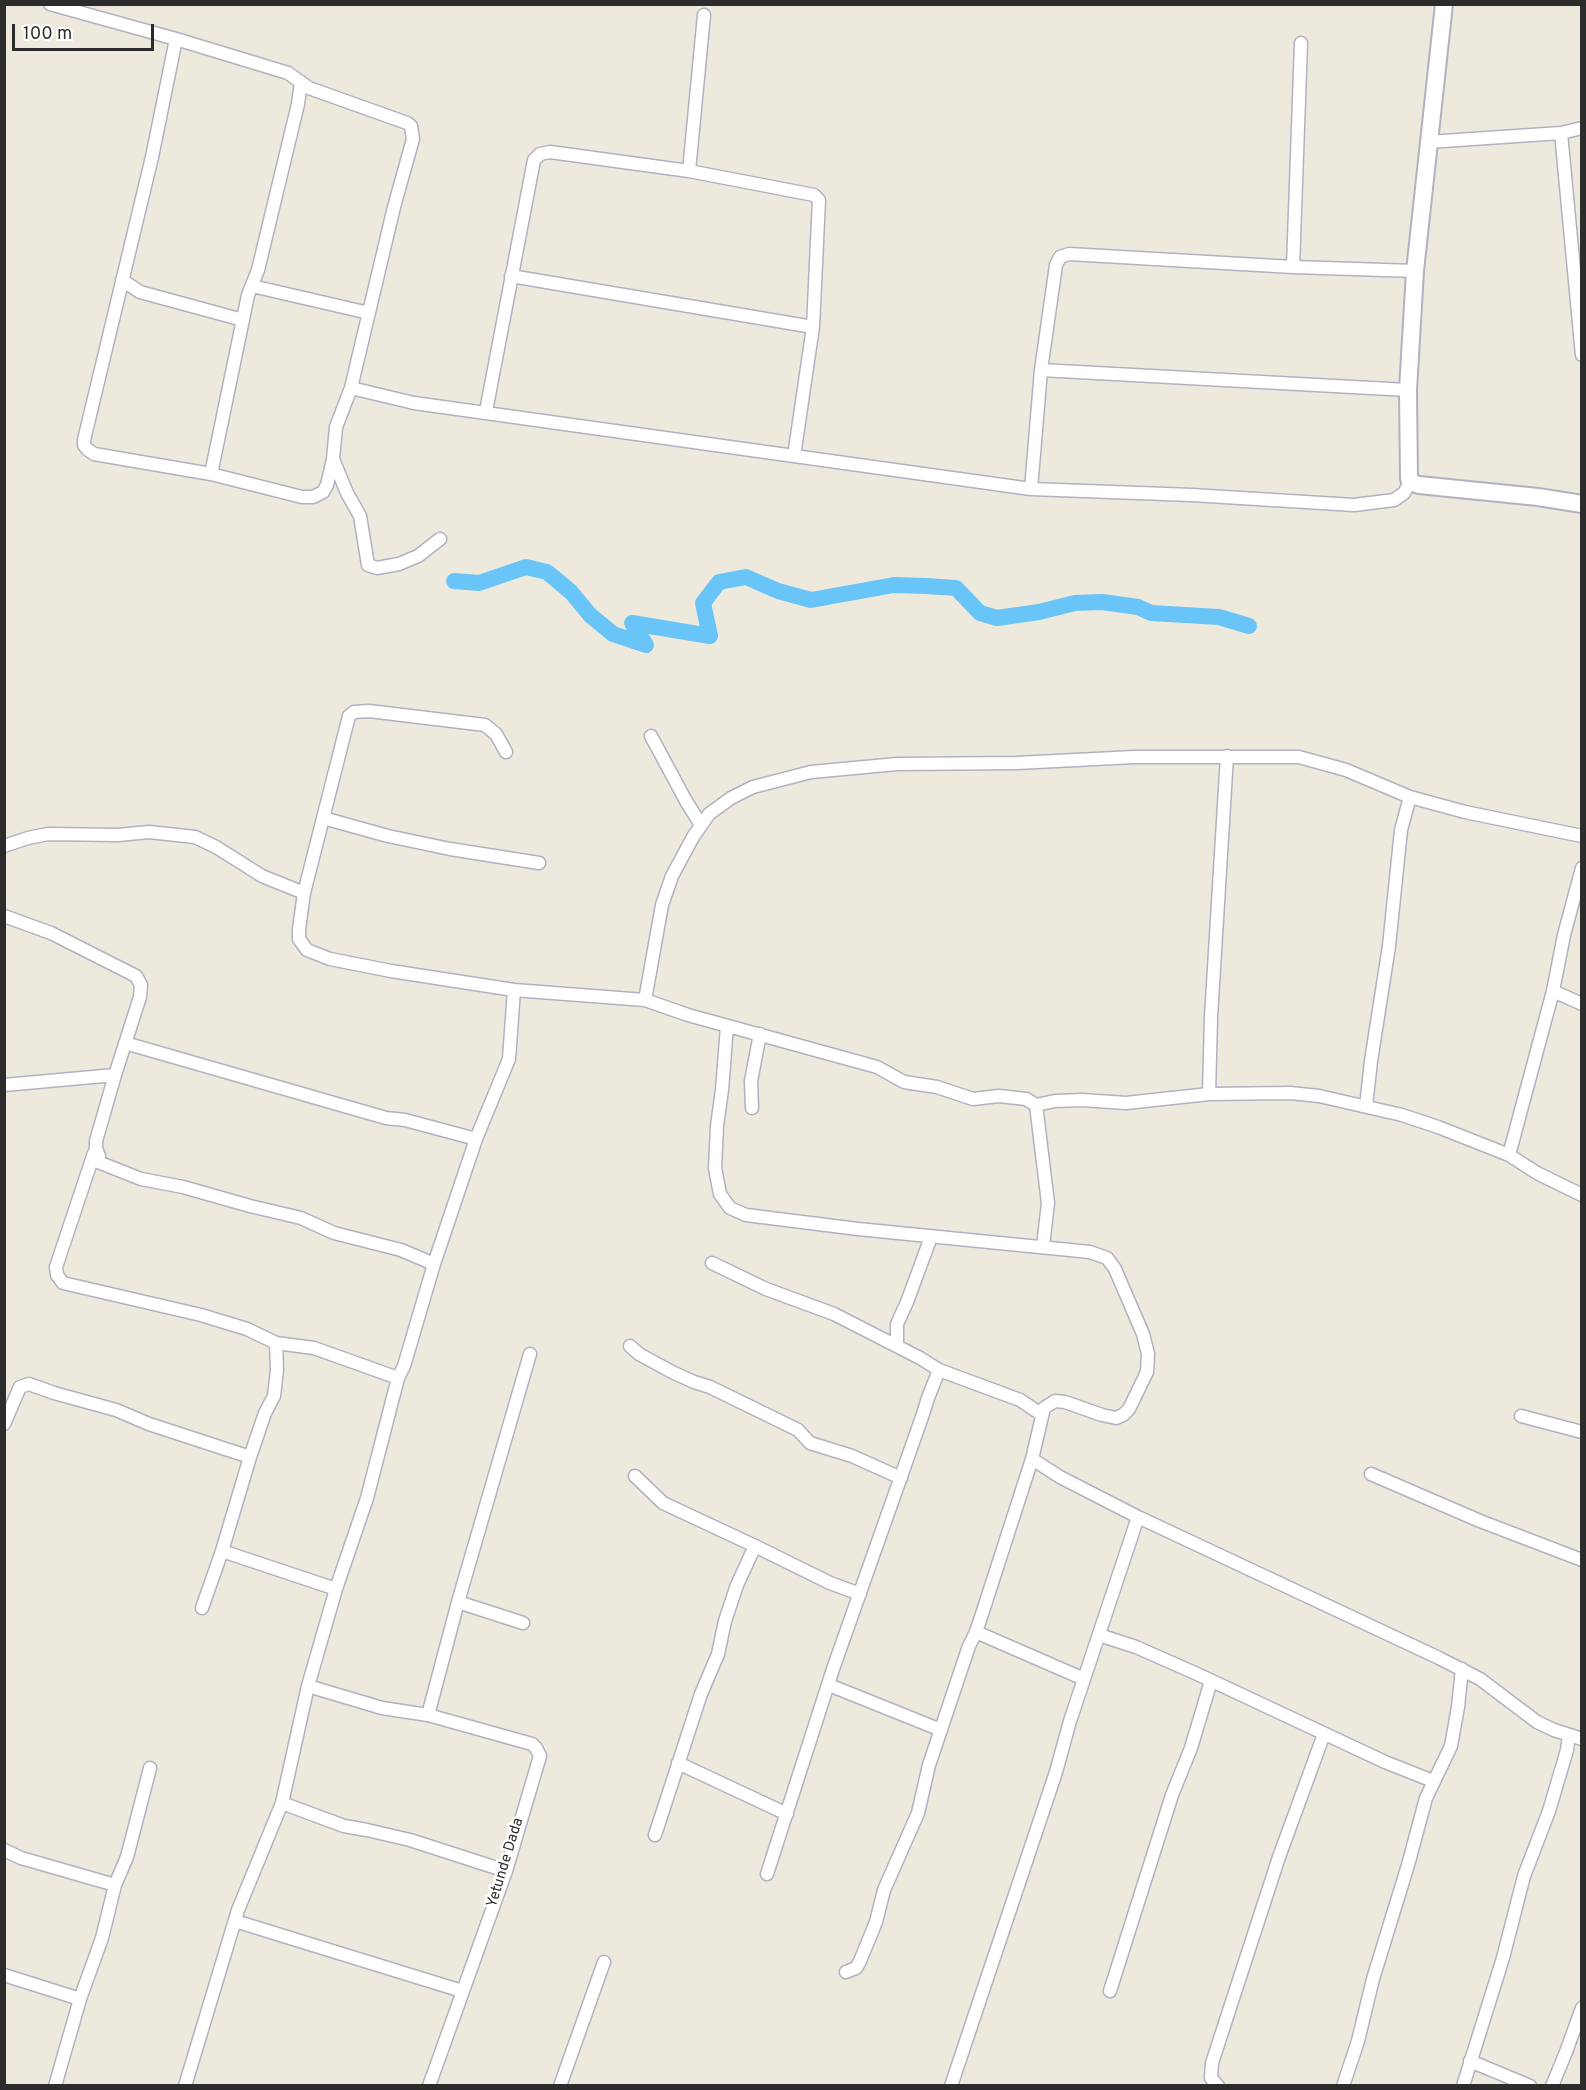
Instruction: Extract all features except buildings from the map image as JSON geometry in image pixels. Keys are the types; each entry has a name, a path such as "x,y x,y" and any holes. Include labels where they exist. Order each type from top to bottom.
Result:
{"street":[{"path":"50,4 176,39 288,73 321,93 407,123 413,131 413,139 394,207 351,388 336,427 333,459 327,485 323,492 310,497 211,474 94,454 84,445 152,157 176,39"},
{"path":"351,388 414,402 1030,489 1192,495 1354,505 1394,500 1404,493 1410,482 1408,474 1408,390 1415,270 1444,4"},
{"path":"689,171 704,15"},
{"path":"1293,267 1301,43"},
{"path":"211,474 243,320 258,270 298,104 301,82"},
{"path":"1428,142 1561,133 1581,129"},
{"path":"1561,133 1581,355"},
{"path":"486,411 534,160 540,154 550,152 689,171 814,195 819,200 813,327 794,456"},
{"path":"1030,489 1041,370 1056,265 1060,257 1069,254 1293,267 1415,270"},
{"path":"511,276 813,327"},
{"path":"122,280 140,292 243,320"},
{"path":"252,286 369,313"},
{"path":"1041,370 1408,390"},
{"path":"333,459 347,493 360,516 368,565 377,568 399,564 418,556 440,539"},
{"path":"1410,482 1419,485 1538,497 1581,504"},
{"path":"507,752 496,734 485,724 369,711 354,712 349,716 304,893 298,929 299,939 307,950 330,959 391,971 514,990 645,1000 728,1026 877,1067 904,1082 937,1087 973,1099 999,1096 1026,1099 1036,1105 1055,1101 1082,1100 1126,1103 1209,1094 1290,1093 1319,1096 1402,1115 1509,1155 1537,1173 1581,1195"},
{"path":"651,736 701,825"},
{"path":"1209,1094 1211,1017 1227,756"},
{"path":"645,1000 662,905 672,876 693,837 709,814 731,798 753,787 811,772 897,764 1227,756 1299,757 1346,770 1410,797 1464,812 1581,836"},
{"path":"1366,1106 1389,946 1401,830 1410,797"},
{"path":"324,818 388,836 450,849 538,863"},
{"path":"4,846 48,834 118,835 149,832 195,837 216,847 262,876 304,893"},
{"path":"1509,1155 1553,991 1581,868"},
{"path":"4,916 51,933 136,976 141,985 140,997 115,1075 96,1148 56,1267 57,1275 63,1283 201,1315 247,1329 276,1343 314,1348 398,1378"},
{"path":"185,2085 235,1921 282,1803 308,1686 336,1589 367,1498 398,1378 404,1366 434,1264 476,1139 509,1059 514,990"},
{"path":"1553,991 1581,1004"},
{"path":"728,1026 717,1126 715,1168 720,1194 730,1208 746,1215 930,1237 1090,1252 1107,1258 1115,1269 1143,1334 1148,1353 1147,1372 1129,1409 1123,1415 1116,1418 1101,1415 1065,1402 1055,1401 1044,1408 1041,1414 1032,1459 976,1632 969,1646 929,1765 918,1813 884,1890 876,1922 860,1961 856,1968 846,1972"},
{"path":"752,1108 752,1082 760,1034"},
{"path":"125,1043 386,1118 405,1120 476,1139"},
{"path":"4,1085 115,1075"},
{"path":"1036,1105 1048,1203 1042,1246"},
{"path":"96,1148 99,1156 93,1160 141,1179 301,1218 334,1233 401,1250 434,1264"},
{"path":"897,1346 897,1324 930,1237"},
{"path":"712,1263 766,1289 834,1314 939,1370 1020,1400 1041,1414"},
{"path":"202,1608 222,1551 249,1457 274,1396 277,1370 276,1343"},
{"path":"630,1346 639,1354 672,1372 710,1387 798,1430 810,1443 852,1456 901,1478"},
{"path":"308,1686 382,1708 428,1714 530,1354"},
{"path":"767,1874 860,1594 927,1398 939,1370"},
{"path":"4,1424 20,1387 29,1384 116,1410 149,1424 249,1457"},
{"path":"1521,1416 1581,1432"},
{"path":"1032,1459 1060,1477 1138,1517 1462,1669 1480,1679 1537,1722 1575,1737 1567,1750 1549,1811 1524,1876 1503,1958 1463,2085"},
{"path":"1371,1474 1480,1521 1581,1560"},
{"path":"635,1476 663,1503 830,1583 860,1594"},
{"path":"951,2085 1056,1772 1098,1635 1138,1517"},
{"path":"655,1835 701,1694 718,1654 737,1585 755,1546"},
{"path":"222,1551 336,1589"},
{"path":"458,1602 523,1623"},
{"path":"976,1632 1084,1679"},
{"path":"1098,1635 1136,1647 1385,1762 1433,1781"},
{"path":"1343,2085 1358,2041 1373,1979 1408,1866 1426,1798 1451,1746 1462,1669"},
{"path":"1110,1991 1211,1681"},
{"path":"829,1685 941,1730"},
{"name":"Yetunde Dada","path":"428,1714 532,1744 540,1756 506,1871 429,2085"},
{"path":"1218,2085 1211,2078 1212,2063 1279,1857 1324,1734"},
{"path":"678,1763 787,1814"},
{"path":"55,2085 80,1999 102,1938 115,1885 127,1857 150,1768"},
{"path":"282,1803 344,1826 410,1840 506,1871"},
{"path":"4,1850 21,1858 115,1885"},
{"path":"235,1921 462,1991"},
{"path":"561,2085 604,1962"},
{"path":"4,1975 80,1999"},
{"path":"1552,2085 1581,2008"},
{"path":"1470,2061 1530,2085"}],"waterway":[{"path":"454,581 479,583 526,567 547,572 571,592 590,615 613,634 646,645 632,623 710,636 703,603 719,582 746,577 778,591 811,600 894,585 926,586 956,588 980,613 997,618 1039,612 1075,603 1102,602 1138,607 1151,613 1219,617 1249,626"}]}
